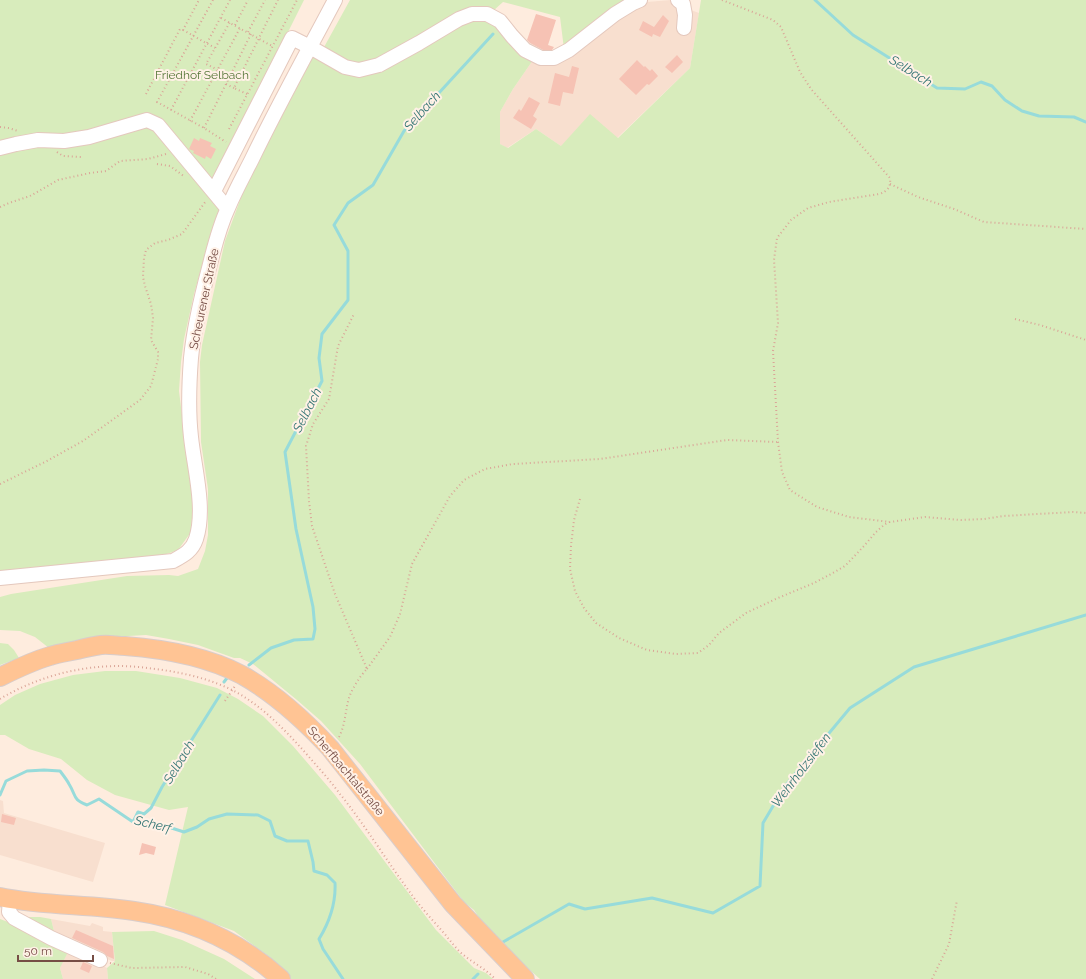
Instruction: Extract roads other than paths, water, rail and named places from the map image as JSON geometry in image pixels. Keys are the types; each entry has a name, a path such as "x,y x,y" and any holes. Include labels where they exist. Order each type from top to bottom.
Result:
{"main road":[{"name":"Scherfbachtalstraße","path":"0,677 26,664 50,656 101,645 143,647 188,655 210,661 241,675 270,693 303,719 330,748 453,904 525,979"},
{"path":"5,898 133,911 162,916 184,922 218,936 243,950 266,966 281,979"}],"street":[{"name":"Scheurener Straße","path":"0,578 173,561 187,554 196,541 200,514 199,494 191,436 189,394 191,357 198,314 205,286 227,208 266,129 335,0"},
{"path":"214,191 292,38 345,68 359,70 379,65 420,43 459,19 472,14 487,14 500,21 525,50 541,58 554,58 569,50 615,14 640,0"},
{"path":"678,0 683,4 685,15 684,28"},
{"path":"0,148 38,140 64,141 89,137 147,120 158,125 227,208"},
{"path":"5,898 9,912 14,918 51,938 100,960"}],"waterway":[{"name":"Selbach","path":"815,0 853,35 937,88 965,89 981,82 992,86 1005,100 1022,111 1039,116 1074,117 1086,122"},
{"name":"Selbach","path":"249,665 271,648 294,640 313,639 315,629 313,607 296,529 285,452 322,381 319,358 322,334 348,300 348,251 334,225 348,203 373,185 404,131 493,34"},
{"name":"Wehrholzsiefen","path":"503,942 569,904 585,909 652,898 713,913 760,886 763,823 785,786 850,708 914,667 1086,615"},
{"name":"Selbach","path":"224,682 227,678"},
{"name":"Selbach","path":"133,822 138,812 144,814 151,808 162,787 220,695"},
{"name":"Scherf","path":"0,795 6,781 27,771 60,771 68,782 75,797 79,801 87,805 99,799 133,822 159,824 184,832 197,827 209,819 227,814 258,815 270,821 275,836 287,841 308,841 314,871 327,875 335,883 332,912 319,939 323,949 343,979"},
{"name":"Wehrholzsiefen","path":"473,979 478,974"}],"park label":[{"name":"Friedhof Selbach","path":"202,75"}]}
